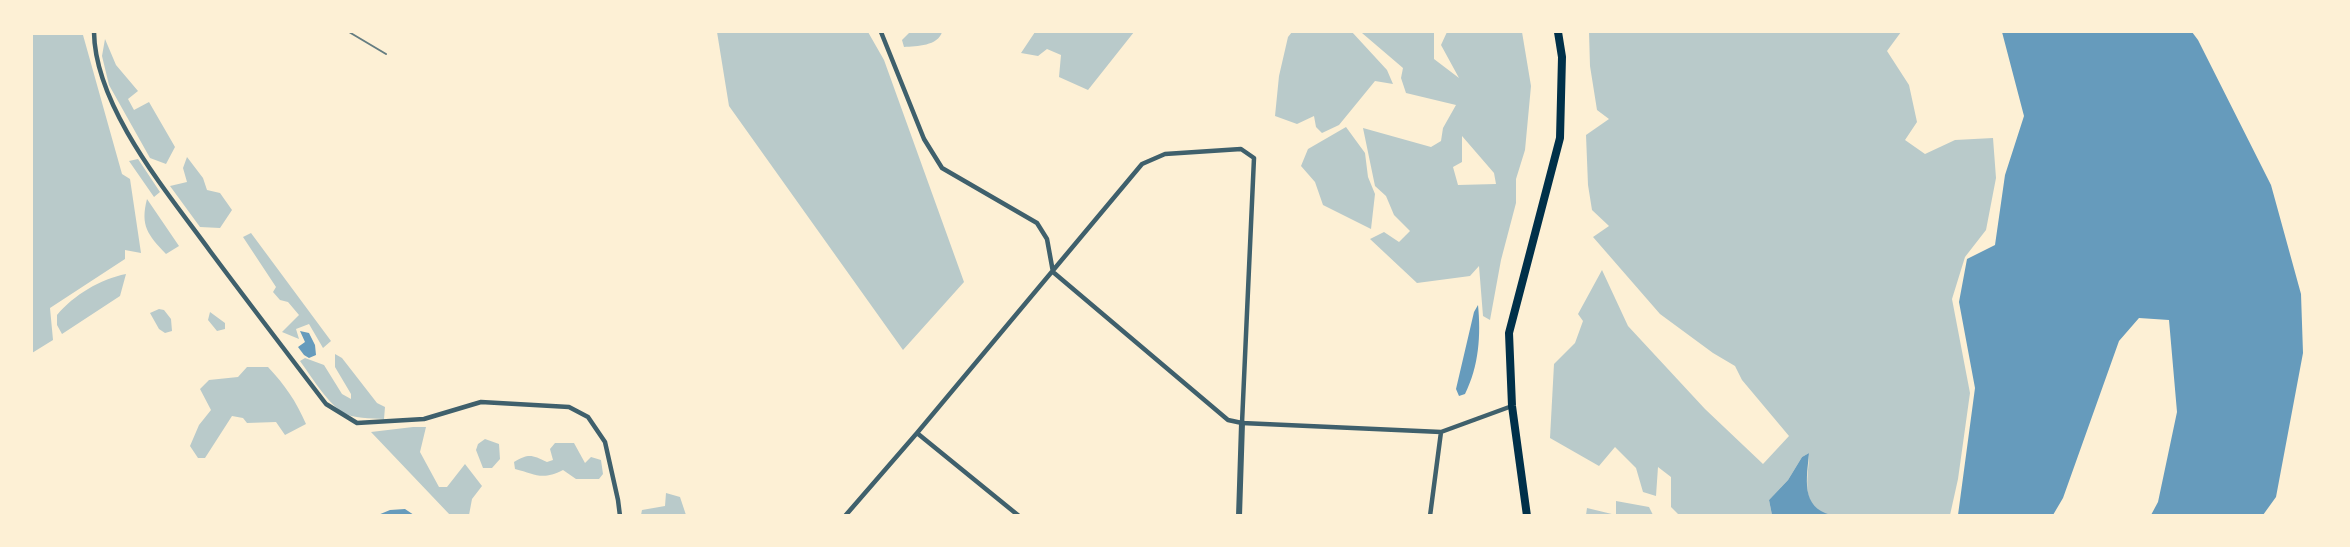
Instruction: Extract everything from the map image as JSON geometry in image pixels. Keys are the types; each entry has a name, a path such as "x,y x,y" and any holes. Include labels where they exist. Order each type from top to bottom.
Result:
{"main road":[{"path":"1527,516 1512,405 1509,333 1560,138 1562,57 1558,32"}],"street":[{"path":"94,32 94,47 109,96 129,134 168,194 326,404 357,423 424,418 482,402 569,407 588,417 605,442 620,516"},
{"path":"880,32 924,139 942,168 1037,223 1047,239 1053,272 1228,420 1242,423 1440,432 1512,405"},
{"path":"848,515 1142,164 1165,153 1241,149 1254,158 1239,516"},
{"path":"1430,516 1440,432"},
{"path":"917,433 1019,516"}],"shaded area":[{"path":"717,32 868,32 884,60 964,282 903,350 729,106"},
{"path":"910,32 942,32 940,37 932,43 904,47 902,40"},
{"path":"1035,32 1134,32 1088,90 1059,77 1061,55 1047,49 1038,56 1021,53"},
{"path":"1292,32 1352,32 1387,70 1393,84 1375,81 1339,125 1322,133 1316,127 1314,116 1297,124 1275,116 1279,76 1288,37"},
{"path":"1434,32 1434,59 1459,78 1441,45 1447,32 1522,32 1531,86 1525,150 1516,179 1516,203 1501,260 1490,320 1483,316 1479,266 1470,276 1417,283 1370,239 1384,232 1399,242 1410,231 1394,215 1386,196 1375,186 1363,128 1431,147 1441,141 1443,128 1456,105 1406,93 1401,78 1403,68 1362,33","holes":["1462,136 1494,173 1496,184 1458,185 1453,167 1462,162"]},
{"path":"1589,32 1901,32 1887,51 1909,85 1917,122 1905,140 1925,154 1955,140 1993,138 1996,178 1986,230 1965,257 1952,299 1970,393 1958,479 1950,515 1831,516 1821,512 1814,506 1808,491 1809,453 1802,457 1788,480 1769,500 1772,515 1679,515 1671,507 1671,477 1658,467 1656,496 1643,492 1636,468 1615,447 1599,466 1550,438 1554,364 1575,343 1583,321 1578,314 1602,270 1628,326 1705,409 1763,464 1789,436 1742,380 1735,366 1713,353 1660,314 1593,237 1609,226 1592,210 1588,185 1586,135 1609,119 1597,110 1590,66"},
{"path":"32,35 83,35 122,174 130,179 141,253 125,250 125,259 50,308 53,340 32,353"},
{"path":"105,39 116,65 138,91 128,99 134,110 149,102 175,147 166,164 150,158 109,85 102,56"},
{"path":"1346,127 1365,153 1368,177 1375,194 1371,229 1323,205 1315,182 1301,166 1308,149"},
{"path":"187,157 203,178 207,190 220,193 232,210 220,228 200,227 170,186 187,182 183,168"},
{"path":"138,159 160,192 154,197 129,161"},
{"path":"147,199 179,246 166,254 147,230 144,216"},
{"path":"251,233 331,341 323,348 309,324 296,329 299,339 282,332 299,315 288,302 280,300 273,292 276,287 243,237"},
{"path":"126,274 120,296 62,334 57,325 57,315 64,308 97,284"},
{"path":"159,309 164,310 171,319 172,331 165,333 159,329 150,313"},
{"path":"210,312 225,323 225,329 217,331 208,320"},
{"path":"335,354 342,358 377,403 385,407 384,419 357,417 342,412 325,395 300,361 305,358 324,365 342,394 351,399 351,394 335,367"},
{"path":"247,367 268,367 290,394 306,424 285,435 276,422 247,423 243,418 232,416 205,458 198,458 190,446 199,425 211,410 200,389 209,380 238,377"},
{"path":"426,427 420,452 439,487 447,487 465,464 482,486 472,499 469,515 450,515 371,432"},
{"path":"485,439 499,444 500,459 492,468 483,468 476,450 478,444"},
{"path":"555,443 574,443 585,463 591,457 601,460 603,474 599,479 576,479 563,470 544,476 515,469 514,462 527,456 547,462 553,460 550,449"},
{"path":"666,493 680,497 686,515 641,515 642,510 665,506"},
{"path":"1616,501 1649,507 1653,515 1616,515"},
{"path":"1587,508 1616,515 1586,515"}],"water":[{"path":"2002,32 2192,32 2198,40 2271,185 2301,294 2303,353 2276,497 2263,515 2151,515 2158,502 2177,412 2169,320 2139,318 2119,341 2063,498 2053,515 1958,515 1975,388 1959,302 1967,259 1995,245 2005,175 2024,116"},
{"path":"1478,305 1479,339 1476,361 1465,394 1459,396 1456,389 1474,312"},
{"path":"300,331 309,333 315,345 316,355 309,358 298,347 305,342"},
{"path":"1809,453 1807,481 1810,498 1821,511 1831,515 1772,515 1769,500 1788,480 1802,457"},
{"path":"405,509 414,515 378,515 390,510"}],"railway":[{"path":"349,32 386,54"}]}
